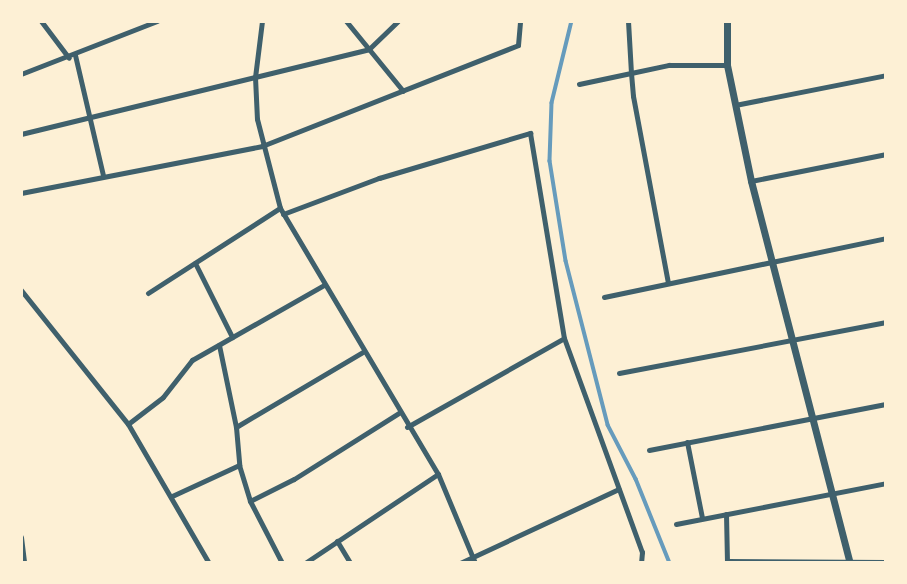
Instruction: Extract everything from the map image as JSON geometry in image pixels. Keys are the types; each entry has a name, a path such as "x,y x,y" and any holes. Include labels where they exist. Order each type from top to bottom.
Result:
{"street":[{"path":"41,21 72,56 91,117 103,175"},
{"path":"21,74 157,21"},
{"path":"262,21 255,77 257,120 281,211 399,414 438,474 475,563"},
{"path":"346,21 403,91"},
{"path":"21,134 369,49 398,21"},
{"path":"21,193 262,146 518,45 520,21"},
{"path":"628,21 633,96 668,283"},
{"path":"727,21 727,65 751,181 790,340 850,563"},
{"path":"579,84 669,65 727,65"},
{"path":"734,105 886,75"},
{"path":"148,293 281,211 379,177 530,133 564,338 642,552 640,562"},
{"path":"751,181 886,154"},
{"path":"604,297 886,238"},
{"path":"195,263 232,337"},
{"path":"128,424 163,397 192,360 324,285"},
{"path":"21,290 128,424 209,563"},
{"path":"619,373 886,322"},
{"path":"407,427 564,338"},
{"path":"219,345 236,427 239,465 250,500 282,563"},
{"path":"236,427 363,352"},
{"path":"649,450 886,404"},
{"path":"250,500 294,479 399,414"},
{"path":"687,442 702,518"},
{"path":"172,496 239,465"},
{"path":"305,563 438,474"},
{"path":"676,524 886,483"},
{"path":"460,563 619,489"},
{"path":"726,514 727,562 886,562"},
{"path":"21,537 24,563"},
{"path":"337,541 350,563"}],"waterway":[{"path":"572,21 552,103 550,161 566,261 608,425 636,479 670,563"}]}
